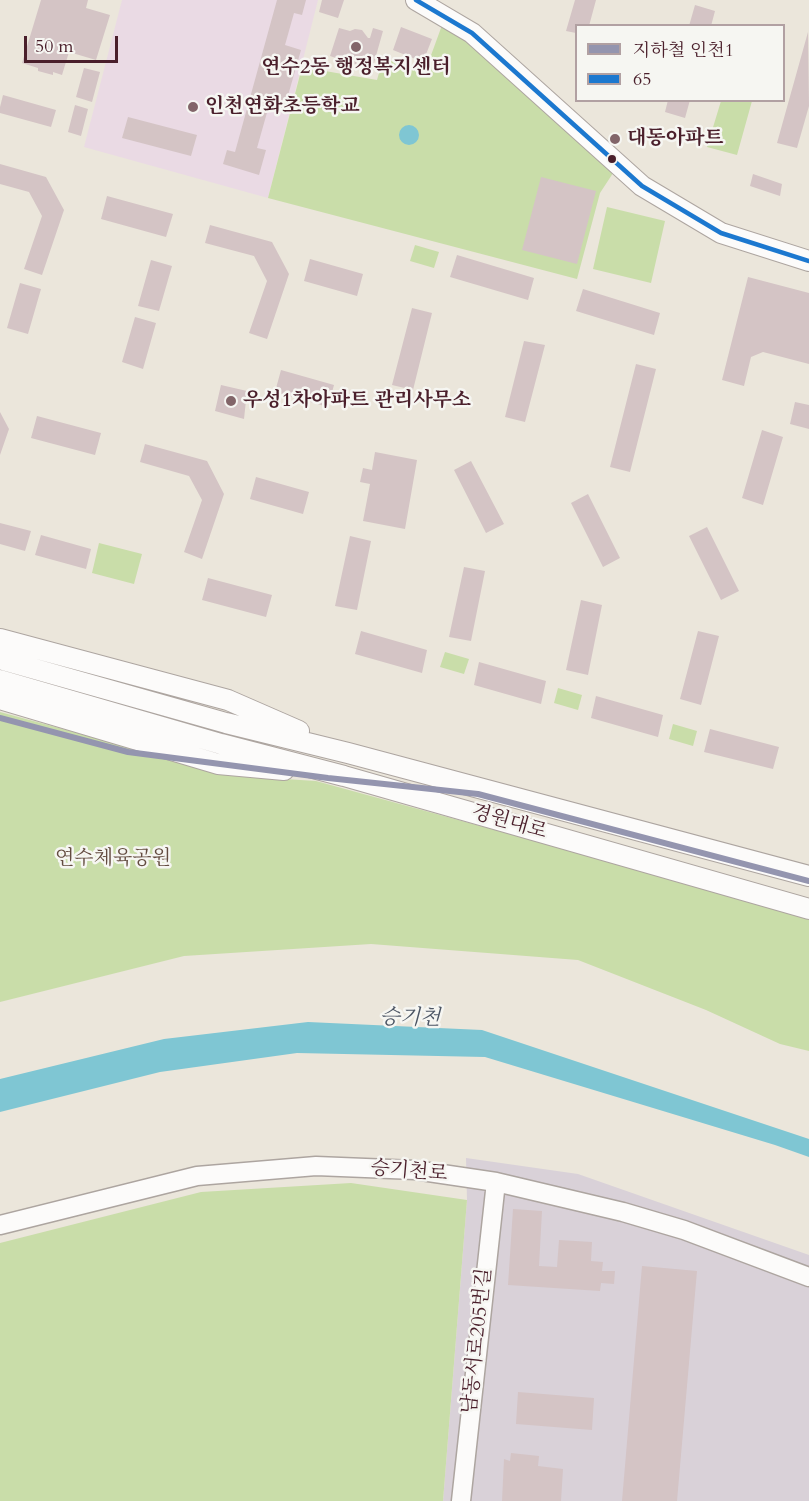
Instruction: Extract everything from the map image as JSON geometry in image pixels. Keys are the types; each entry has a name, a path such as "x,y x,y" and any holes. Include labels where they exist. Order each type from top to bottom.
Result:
{"main road":[{"path":"418,0 472,33 642,186 721,233 809,261"},
{"path":"0,639 228,700 348,753"},
{"name":"경원대로","path":"0,659 226,723 348,753 809,876"},
{"name":"경원대로","path":"0,680 809,909"},
{"path":"0,699 218,764 344,776"}],"street":[{"name":"승기천로","path":"0,1225 197,1176 316,1166 415,1170 496,1182 623,1212 684,1230 809,1277"},
{"name":"남동서로205번길","path":"461,1501 496,1182"}],"shaded area":[{"name":"인천연화초등학교","path":"122,0 318,0 268,198 84,147"},
{"path":"466,1158 578,1174 809,1255 809,1501 443,1501 467,1200"}],"green space":[{"path":"445,17 619,164 600,193 577,279 268,198 302,67 377,80 383,59 426,69"},
{"path":"721,102 752,102 737,155 707,147"},
{"path":"607,207 665,221 651,283 593,269"},
{"path":"415,245 439,252 434,268 410,261"},
{"path":"99,543 142,554 134,584 92,573"},
{"path":"445,652 469,659 464,674 440,667"},
{"path":"558,688 582,695 578,710 554,703"},
{"name":"연수체육공원","path":"0,712 237,776 316,781 809,916 809,1051 780,1044 706,1010 578,960 371,944 184,956 0,1002"},
{"path":"673,724 697,731 693,746 669,739"},
{"path":"351,1183 467,1200 443,1501 0,1501 0,1243 201,1192"}],"water":[{"path":"409,125 416,128 419,135 416,142 409,145 402,142 399,135 402,128"},
{"path":"308,1022 482,1030 809,1139 809,1157 485,1057 297,1053 160,1072 0,1112 0,1079 164,1039"}],"building":[{"path":"41,0 88,0 86,8 110,15 96,60 69,52 62,75 38,71 38,68 22,63"},
{"path":"277,0 306,0 302,15 294,13 285,45 301,50 283,113 268,109 257,148 266,150 259,175 223,164 227,150 235,152"},
{"path":"322,0 344,0 338,18 319,12"},
{"path":"575,0 596,0 590,24 575,24 575,33 566,31"},
{"path":"695,5 715,11 712,24 690,24"},
{"path":"401,27 432,39 423,62 393,50"},
{"name":"연수2동 행정복지센터","path":"339,28 350,31 362,30 368,38 373,28 383,31 372,70 330,56"},
{"path":"808,32 809,106 797,148 777,143"},
{"path":"84,68 100,72 92,102 76,97"},
{"path":"3,95 56,110 51,127 0,113"},
{"path":"668,102 689,102 685,118 665,112"},
{"path":"75,105 88,109 81,136 68,132"},
{"path":"128,117 197,135 191,156 122,138"},
{"path":"0,164 46,177 64,210 42,275 24,269 42,216 29,192 0,184"},
{"path":"753,174 782,184 780,196 750,186"},
{"path":"541,177 596,191 577,264 522,250"},
{"path":"107,196 173,214 166,237 101,219"},
{"path":"210,225 272,242 289,274 267,339 249,333 267,281 254,256 205,243"},
{"path":"457,255 534,278 528,300 450,277"},
{"path":"310,259 363,274 357,296 304,281"},
{"path":"151,260 172,266 159,311 138,306"},
{"path":"748,277 809,293 809,364 763,352 751,357 744,386 722,380"},
{"path":"20,283 41,289 28,334 7,328"},
{"path":"583,289 660,313 654,335 576,311"},
{"path":"412,308 432,313 413,390 392,385"},
{"path":"135,317 156,323 143,369 122,362"},
{"path":"524,341 545,345 525,422 505,417"},
{"path":"636,364 656,369 630,472 610,467"},
{"path":"281,370 334,385 328,407 275,392"},
{"name":"우성1차아파트 관리사무소","path":"221,385 247,391 244,419 215,411"},
{"path":"795,402 809,405 809,429 790,424"},
{"path":"0,412 9,429 0,455"},
{"path":"37,416 101,433 95,455 31,438"},
{"path":"762,430 783,437 763,505 742,498"},
{"path":"145,444 207,461 224,494 202,559 184,552 202,500 189,476 140,462"},
{"path":"375,452 417,460 405,529 363,521 370,484 360,482 363,468 372,470"},
{"path":"471,461 504,524 486,533 454,470"},
{"path":"256,477 309,492 303,514 250,499"},
{"path":"588,494 620,558 603,567 571,503"},
{"path":"0,523 31,531 25,551 0,544"},
{"path":"707,527 739,591 721,600 689,536"},
{"path":"41,535 91,549 86,569 35,555"},
{"path":"350,536 371,541 357,610 335,606"},
{"path":"464,567 485,571 471,641 449,637"},
{"path":"208,578 272,595 266,617 202,600"},
{"path":"581,600 602,605 588,675 566,670"},
{"path":"361,631 427,650 422,673 355,654"},
{"path":"698,631 719,636 701,705 680,699"},
{"path":"479,662 546,681 541,704 474,685"},
{"path":"596,696 663,715 658,737 591,718"},
{"path":"710,729 779,747 773,769 704,752"},
{"path":"513,1209 542,1211 539,1266 557,1267 559,1240 592,1242 591,1261 603,1262 602,1271 615,1271 614,1284 601,1283 600,1291 508,1285"},
{"path":"642,1266 697,1271 677,1501 622,1501"},
{"path":"518,1392 594,1398 592,1430 516,1424"},
{"path":"511,1453 539,1456 538,1466 563,1469 561,1501 502,1501 504,1459 510,1461"}],"metro line":[{"name":"인천1","path":"0,718 128,752 328,778 478,794 809,881"}],"transit line":[{"name":"65","path":"416,0 472,33 642,186 721,233 809,261"}],"place":[{"name":"연수2동 행정복지센터","path":"356,47"},
{"name":"인천연화초등학교","path":"193,107"},
{"name":"대동아파트","path":"615,139"},
{"name":"우성1차아파트 관리사무소","path":"231,401"}],"water label":[{"name":"승기천","path":"410,1019"}]}
